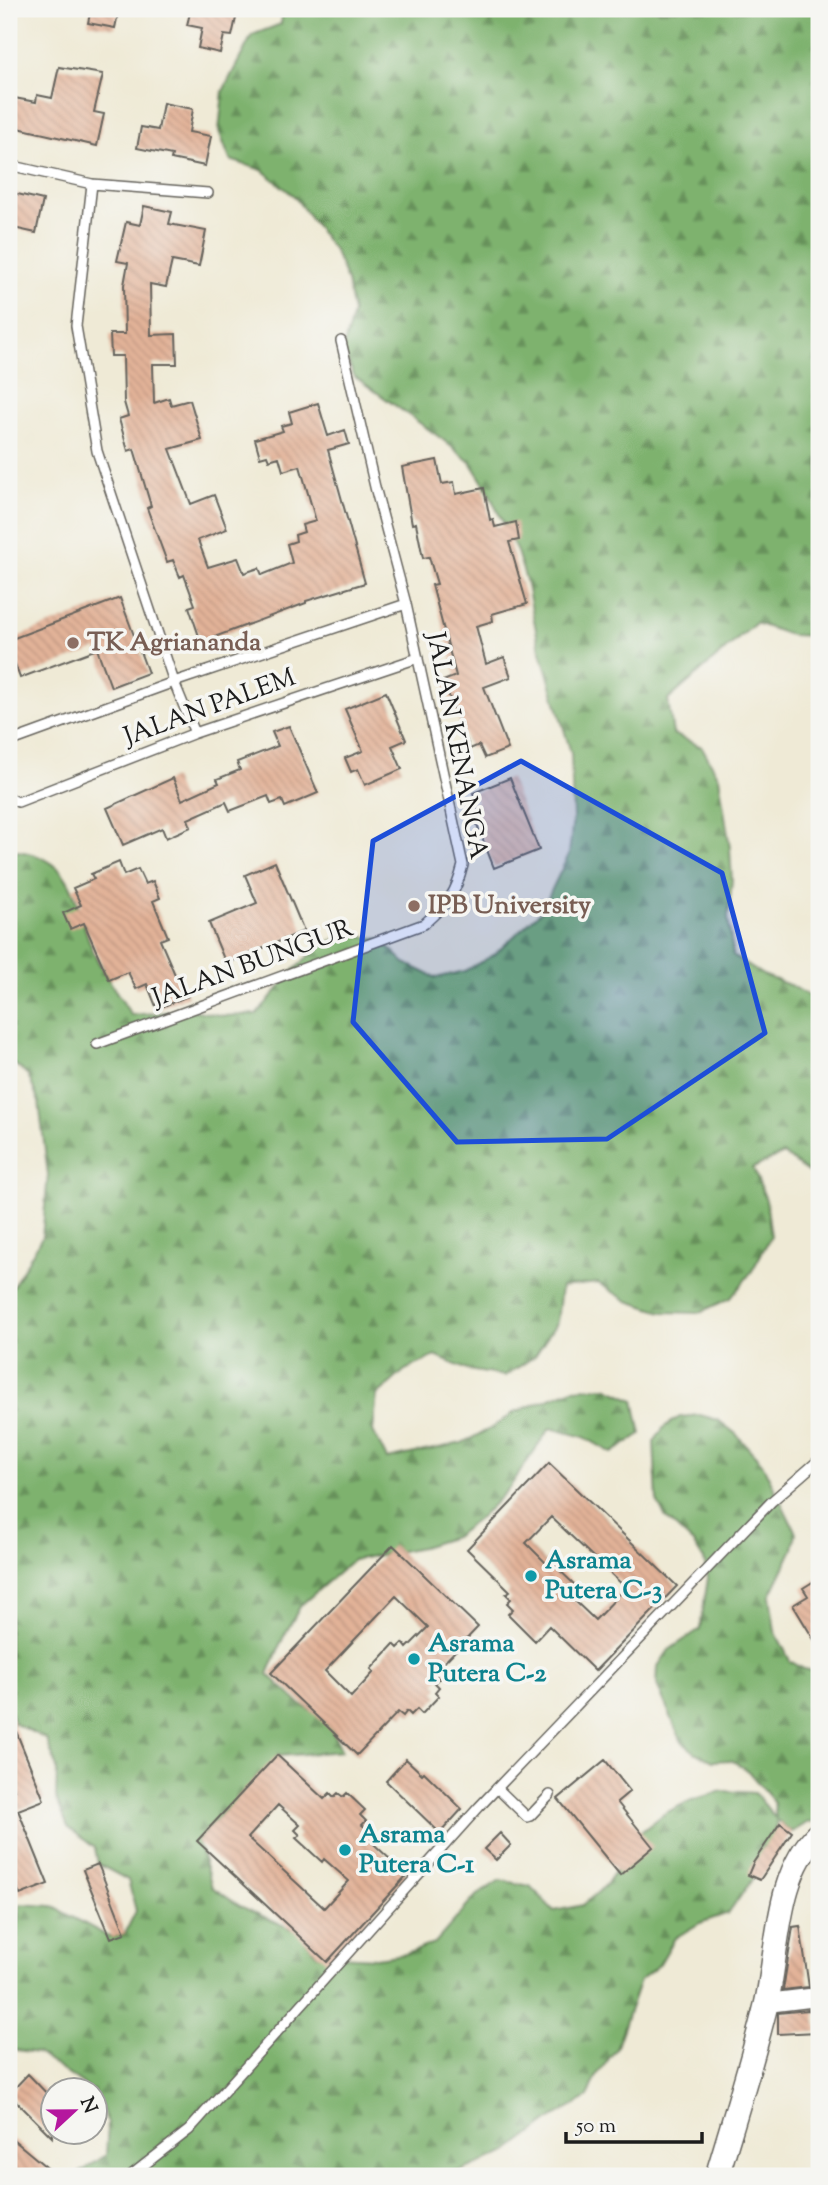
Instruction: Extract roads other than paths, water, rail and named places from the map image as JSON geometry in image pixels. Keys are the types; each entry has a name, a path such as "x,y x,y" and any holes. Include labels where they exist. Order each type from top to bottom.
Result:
{"street":[{"path":"718,2176 767,2003 776,1937 791,1880 807,1844 819,1833"},
{"path":"767,2003 809,1998 819,2001"}],"lane":[{"path":"9,165 92,184 208,194"},
{"path":"92,184 76,326 97,451 174,682 195,733"},
{"name":"JALAN KENANGA","path":"341,341 406,604 463,865 458,886 449,901 424,924"},
{"name":"JALAN PALEM","path":"9,742 174,682 406,604"},
{"name":"JALAN PALEM","path":"13,800 195,733 418,658"},
{"name":"JALAN BUNGUR","path":"97,1044 424,924"},
{"path":"130,2176 188,2130 497,1788 772,1501 819,1461"},
{"path":"497,1788 527,1817 550,1794"}],"place":[{"name":"TK Agriananda","path":"73,643"},
{"name":"IPB University","path":"414,906"},
{"name":"Asrama Putera C-3","path":"531,1576"},
{"name":"Asrama Putera C-2","path":"414,1659"},
{"name":"Asrama Putera C-1","path":"345,1850"}]}
